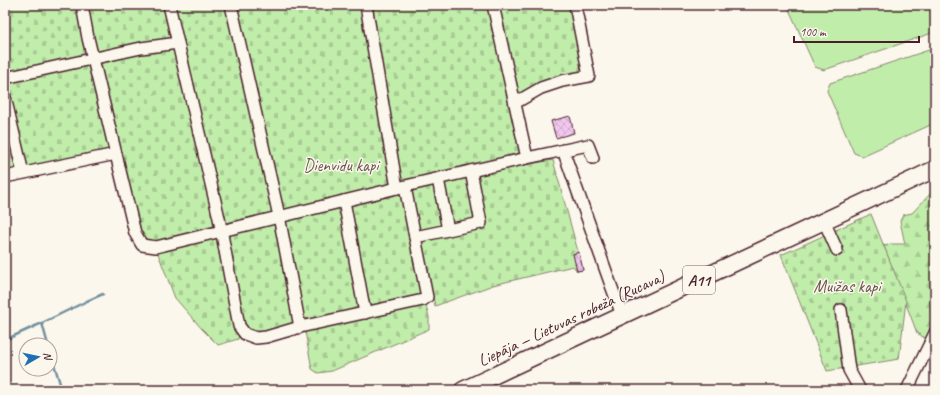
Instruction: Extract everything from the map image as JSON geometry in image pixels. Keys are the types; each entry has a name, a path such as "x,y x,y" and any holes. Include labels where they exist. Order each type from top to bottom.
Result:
{"highway":[{"name":"Liepāja — Lietuvas robeža (Rucava)","path":"463,390 935,169"}],"street":[{"path":"82,5 93,58 135,233 142,245 156,247 401,187 588,145 593,158"},
{"path":"169,5 222,231 239,326 244,334 256,338 266,337 300,327 422,300 427,297 415,237 401,187 366,5"},
{"path":"231,5 279,216 300,327"},
{"path":"493,5 527,158"},
{"path":"515,103 540,88 562,81 589,76 575,5"},
{"path":"5,78 141,48 178,43"},
{"path":"5,97 23,173"},
{"path":"563,150 622,315"},
{"path":"5,177 116,154"},
{"path":"415,237 481,223 472,171"},
{"path":"438,179 448,230"},
{"path":"344,201 365,313"},
{"path":"824,221 837,250"},
{"path":"841,310 849,370 860,390"},
{"path":"907,390 935,333"}],"green space":[{"name":"Dienvidu kapi","path":"5,5 571,5 585,72 537,86 510,99 524,165 553,160 583,270 577,271 573,266 493,285 435,306 433,297 425,302 429,317 429,329 332,371 318,373 312,369 303,321 263,332 251,330 242,325 238,339 218,345 175,298 154,243 146,240 139,230 118,147 5,173"},
{"path":"787,5 935,5 935,32 824,70 815,67"},
{"path":"935,48 935,123 862,156 854,153 827,91 830,83"},
{"path":"935,189 935,320 926,339 917,333 884,246 890,244 905,244 900,221 903,215 912,213"},
{"name":"Muižas kapi","path":"871,214 906,301 899,359 827,371 781,255"}],"building":[{"path":"570,116 574,133 556,138 551,121"},
{"path":"579,252 583,270 577,271 573,254"}],"waterway":[{"path":"5,340 103,294"},
{"path":"42,323 46,337"},
{"path":"58,377 62,390"}]}
